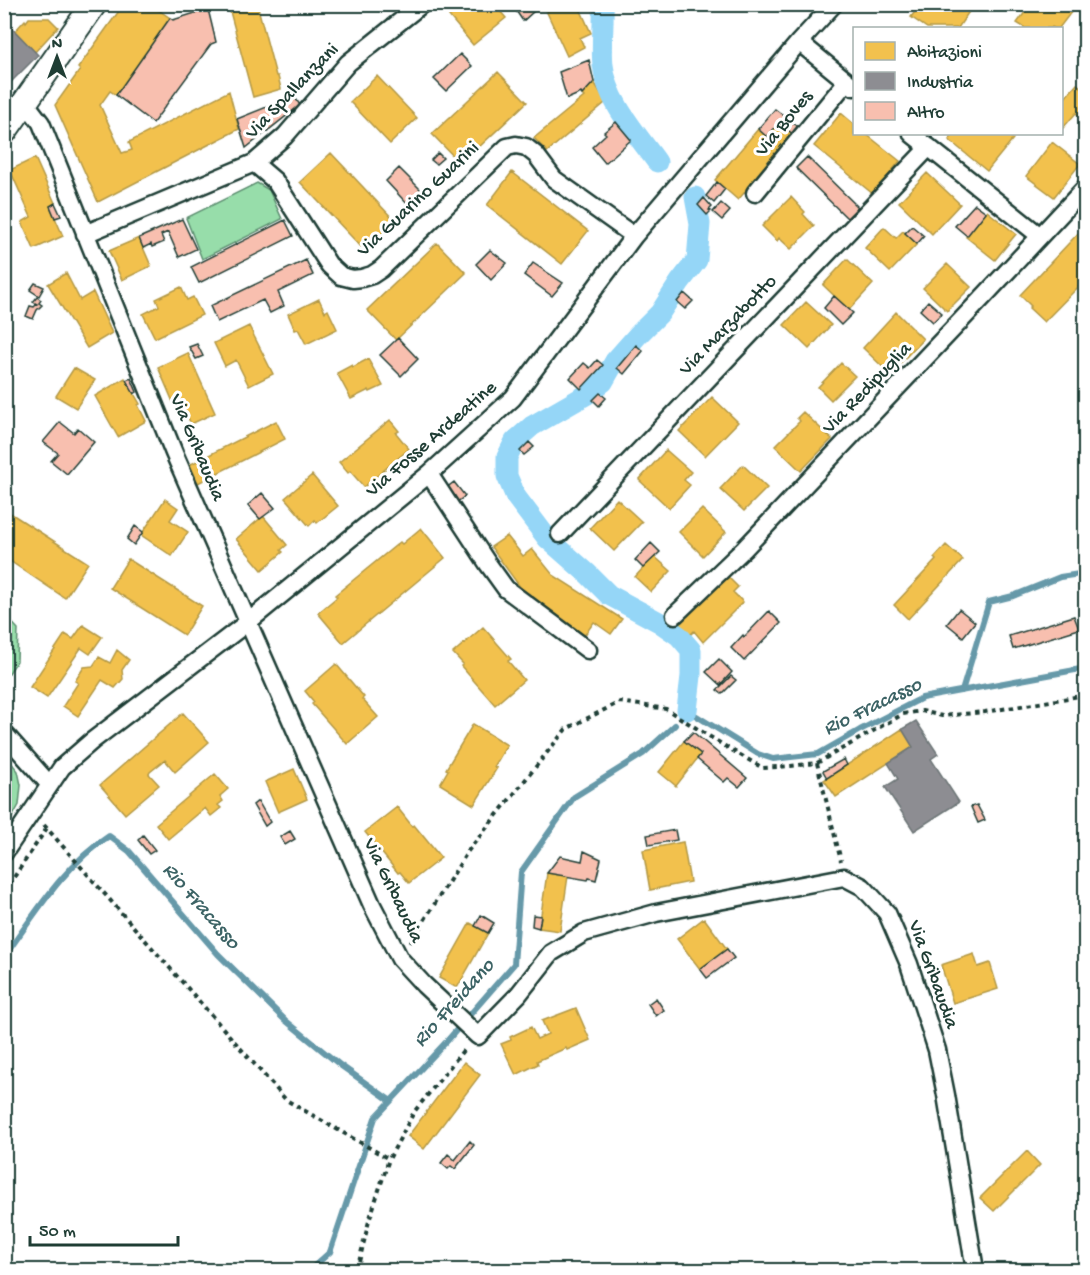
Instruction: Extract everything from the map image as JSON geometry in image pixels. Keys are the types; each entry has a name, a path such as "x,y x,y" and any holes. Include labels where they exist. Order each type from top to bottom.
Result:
{"street":[{"path":"4,132 94,4"},
{"name":"Via Spallanzani","path":"86,234 254,163 285,136 348,63 422,4"},
{"name":"Via Fosse Ardeatine","path":"4,853 62,767 92,741 248,622 429,474 513,398 634,236 834,4"},
{"name":"Via Boves","path":"755,193 851,84 799,42"},
{"name":"Via Gribaudia","path":"25,102 40,123 174,453 372,905 400,959 473,1032"},
{"path":"913,135 1040,236"},
{"name":"Via Guarino Guarini","path":"254,163 275,181 329,265 342,276 353,279 372,275 381,269 507,147 516,145 526,147 536,155 554,179 634,236"},
{"name":"Via Marzabotto","path":"560,534 929,147"},
{"name":"Via Redipuglia","path":"675,615 744,549 1086,186"},
{"path":"429,474 506,589 588,650"},
{"path":"4,733 49,784"},
{"path":"473,1032 518,995 551,953 584,933 656,913 844,877"},
{"name":"Via Gribaudia","path":"844,877 863,887 887,913 909,964 937,1050 975,1270"}],"path":[{"path":"400,959 468,851 566,729 620,702 666,709 763,768 817,763 903,714 922,711 942,716 985,712 1086,695"},
{"path":"817,763 844,877"},
{"path":"4,892 47,828 286,1100 389,1159"},
{"path":"357,1270 369,1221 389,1159 414,1112 461,1052 473,1032"},
{"path":"1076,1270 1086,1260"}],"green space":[{"path":"257,183 269,190 282,219 202,259 186,218"},
{"path":"5,615 18,629 17,661 5,679"},
{"path":"5,755 18,771 21,785 19,805 5,830"}],"building: Abitazioni":[{"path":"124,4 150,4 170,18 116,95 110,91 100,105 122,153 132,150 129,142 229,91 239,129 98,202 55,105 80,70 78,68"},
{"path":"228,4 257,4 281,89 253,97"},
{"path":"463,4 494,4 506,18 473,45 449,16"},
{"path":"531,4 578,4 591,33 580,38 584,47 567,56 544,6 534,11"},
{"path":"926,4 974,4 959,27 926,27 911,17 919,6 923,9"},
{"path":"1031,4 1037,6 1039,4 1063,4 1072,11 1060,27 1023,27 1017,23"},
{"path":"29,18 49,18 58,27 35,52 15,31"},
{"path":"498,72 527,102 461,164 432,134"},
{"path":"377,76 417,118 390,144 350,102"},
{"path":"594,82 606,102 547,152 534,138 584,97 582,95"},
{"path":"1077,84 1086,91 1086,121 1076,113 1063,128 1064,99"},
{"path":"841,113 853,123 853,135 867,135 900,161 873,194 814,146"},
{"path":"779,123 794,135 738,200 715,180 758,129 767,137"},
{"path":"953,135 1007,135 1013,139 987,171 949,140"},
{"path":"1052,142 1080,164 1054,197 1026,176"},
{"path":"331,153 395,221 364,250 300,182"},
{"path":"35,158 55,203 50,206 63,236 34,249 22,222 31,217 10,170"},
{"path":"512,172 588,231 562,264 487,205"},
{"path":"927,173 960,204 932,234 899,202"},
{"path":"791,197 814,226 791,249 779,238 777,241 762,226"},
{"path":"987,211 1016,234 995,260 966,237"},
{"path":"884,227 896,238 903,231 917,244 890,272 865,248"},
{"path":"1084,227 1086,279 1044,322 1029,308 1031,306 1020,295"},
{"path":"139,238 151,266 122,280 109,251"},
{"path":"437,243 466,273 396,340 367,310"},
{"path":"847,259 873,284 849,310 823,285"},
{"path":"947,264 971,287 947,311 923,288"},
{"path":"66,273 80,300 93,292 112,333 87,348 48,284"},
{"path":"181,287 187,300 193,297 202,315 155,338 143,314 159,306 156,299"},
{"path":"319,299 325,312 328,310 337,329 306,344 298,329 295,330 288,314"},
{"path":"806,302 831,325 809,349 784,325"},
{"path":"896,312 923,339 890,374 863,348"},
{"path":"249,326 273,374 249,386 236,360 225,366 214,343"},
{"path":"188,353 215,413 191,424 179,399 173,402 158,367"},
{"path":"368,359 383,386 351,399 337,373"},
{"path":"841,363 855,376 831,400 818,387"},
{"path":"74,368 95,380 76,408 56,396"},
{"path":"125,378 140,404 138,405 146,421 118,437 95,396"},
{"path":"712,397 738,422 705,456 679,431"},
{"path":"803,412 832,439 801,471 775,446 800,421 797,418"},
{"path":"390,420 399,431 396,433 409,449 364,487 339,462"},
{"path":"276,421 285,439 196,484 187,466"},
{"path":"666,450 691,472 684,480 690,485 669,508 639,480"},
{"path":"743,465 767,488 744,511 720,489"},
{"path":"312,475 338,506 317,523 315,520 309,526 285,498"},
{"path":"165,499 178,508 170,520 188,532 172,556 141,535"},
{"path":"617,499 642,522 614,551 590,528"},
{"path":"4,509 88,563 65,598 4,557"},
{"path":"702,509 726,532 703,556 679,532"},
{"path":"263,516 287,545 281,550 283,552 262,570 236,539"},
{"path":"421,528 445,558 343,643 318,613 337,597 335,595 400,542 402,544"},
{"path":"507,536 523,556 532,549 553,575 622,619 611,634 594,622 584,636 534,600 520,587 491,547"},
{"path":"946,545 963,560 908,619 894,605 936,560 934,558"},
{"path":"654,556 671,571 651,592 635,577"},
{"path":"128,559 202,606 184,635 110,588"},
{"path":"725,574 738,587 733,592 743,602 703,642 694,631 689,636 675,623"},
{"path":"83,625 102,637 90,654 81,648 47,698 30,687 65,634 73,639"},
{"path":"483,627 511,659 508,661 524,680 495,705 461,666 463,664 453,653"},
{"path":"117,650 129,660 122,670 123,679 115,688 102,680 78,716 63,706 78,683 75,681 84,667 93,666 99,657 110,663"},
{"path":"336,664 378,717 347,744 312,704 314,702 305,691"},
{"path":"183,713 209,742 175,772 165,760 150,772 149,774 159,785 125,814 100,785"},
{"path":"473,724 507,745 494,767 497,768 474,805 440,784 448,770 446,769"},
{"path":"902,729 913,747 836,797 824,780"},
{"path":"684,741 701,754 676,786 659,772"},
{"path":"294,769 307,799 278,812 265,782"},
{"path":"215,774 228,789 220,796 223,801 218,805 221,808 211,816 205,808 168,839 156,824"},
{"path":"397,807 441,858 409,883 365,832"},
{"path":"683,842 690,882 650,890 643,850"},
{"path":"547,873 568,876 560,931 539,928"},
{"path":"704,918 727,949 700,969 677,939"},
{"path":"470,923 488,933 457,988 439,978"},
{"path":"974,954 978,967 990,963 998,989 953,1003 941,965"},
{"path":"576,1008 590,1040 537,1061 538,1064 516,1075 501,1044 531,1027 537,1039 548,1034 542,1021"},
{"path":"464,1062 480,1075 424,1149 408,1136"},
{"path":"1027,1151 1040,1165 994,1211 980,1198"}],"building: Industria":[{"path":"4,20 38,55 10,83 4,78"},
{"path":"916,721 938,754 931,759 959,802 914,831 885,787 898,779 888,763 913,747 902,729"}],"building: Altro":[{"path":"531,4 534,11 523,21 512,5"},
{"path":"208,9 216,42 211,44 153,123 116,95 170,18 173,20"},
{"path":"460,54 472,66 446,91 434,79"},
{"path":"589,60 594,82 582,95 581,93 567,99 559,72"},
{"path":"294,96 300,105 246,148 237,119"},
{"path":"775,109 800,128 794,135 779,123 767,137 758,129"},
{"path":"616,122 631,140 605,163 592,147"},
{"path":"438,153 443,158 436,164 431,160"},
{"path":"807,157 858,207 847,218 796,168"},
{"path":"399,168 424,193 410,207 386,181"},
{"path":"717,182 725,189 714,203 706,196"},
{"path":"704,198 712,207 707,215 698,205"},
{"path":"55,203 61,216 55,218 50,206"},
{"path":"721,203 730,211 722,220 713,212"},
{"path":"975,204 986,212 967,236 955,226"},
{"path":"182,219 196,249 179,257 168,232 161,235 164,242 143,248 139,238"},
{"path":"285,220 293,236 199,283 191,267"},
{"path":"912,226 924,236 917,244 905,233"},
{"path":"490,250 507,263 491,280 476,264"},
{"path":"306,260 313,275 278,292 284,306 270,313 263,300 217,322 210,306"},
{"path":"533,263 563,283 552,296 524,275"},
{"path":"35,283 44,287 39,296 30,290"},
{"path":"684,293 693,301 685,309 677,302"},
{"path":"834,296 853,313 841,325 824,308"},
{"path":"37,297 41,300 39,303 42,305 33,319 26,316 30,306 34,307 37,304 33,302"},
{"path":"928,301 942,313 933,322 920,310"},
{"path":"398,338 418,359 401,376 380,355"},
{"path":"197,344 203,356 196,359 189,347"},
{"path":"636,345 643,351 624,374 617,368"},
{"path":"597,360 603,365 581,389 570,378 584,363 590,368"},
{"path":"131,378 137,392 134,394 126,380"},
{"path":"600,393 606,398 599,406 593,400"},
{"path":"60,422 74,433 78,428 94,442 67,474 51,461 58,453 43,442"},
{"path":"529,442 534,447 524,455 520,451"},
{"path":"454,482 465,496 456,503 445,489"},
{"path":"262,493 275,508 260,519 248,505"},
{"path":"135,526 143,532 134,545 127,539"},
{"path":"651,543 660,552 643,568 635,560"},
{"path":"959,609 975,622 963,637 947,624"},
{"path":"769,611 781,623 744,661 731,648"},
{"path":"1074,616 1079,629 1013,649 1009,636"},
{"path":"719,659 732,672 720,685 706,672"},
{"path":"731,676 736,680 722,694 717,690"},
{"path":"693,732 747,778 739,787 728,778 724,782 697,759 701,754 684,741"},
{"path":"844,759 847,765 827,778 823,771"},
{"path":"258,801 270,822 265,826 253,805"},
{"path":"977,805 985,820 978,823 971,807"},
{"path":"675,830 677,840 649,845 647,835"},
{"path":"290,831 295,839 285,845 280,837"},
{"path":"143,835 155,850 149,854 138,840"},
{"path":"584,851 601,859 596,880 547,873 560,856 582,861"},
{"path":"481,915 494,923 488,933 475,926"},
{"path":"533,915 541,916 539,928 532,926"},
{"path":"727,949 734,958 707,978 700,969"},
{"path":"656,998 664,1010 656,1016 648,1004"},
{"path":"470,1141 474,1145 455,1169 451,1166 448,1169 441,1163 448,1154 455,1160"}],"waterway":[{"path":"603,4 602,58 610,92 624,117 657,162"},
{"path":"687,710 691,650 679,636 659,622 609,595 547,538 516,497 507,476 507,457 515,441 532,426 586,395 603,382 615,361 660,313 697,260 700,224 695,197"},
{"path":"962,691 989,602 1013,596 1060,577 1086,573"},
{"name":"Rio Fracasso","path":"687,710 758,754 773,759 818,754 922,698 1086,668"},
{"name":"Rio Freidano","path":"310,1270 330,1252 375,1118 447,1041 514,964 521,872 574,797 643,754 675,725"},
{"name":"Rio Fracasso","path":"4,957 64,876 78,861 109,836 129,851 218,954 285,1020 340,1065 391,1101"}]}
